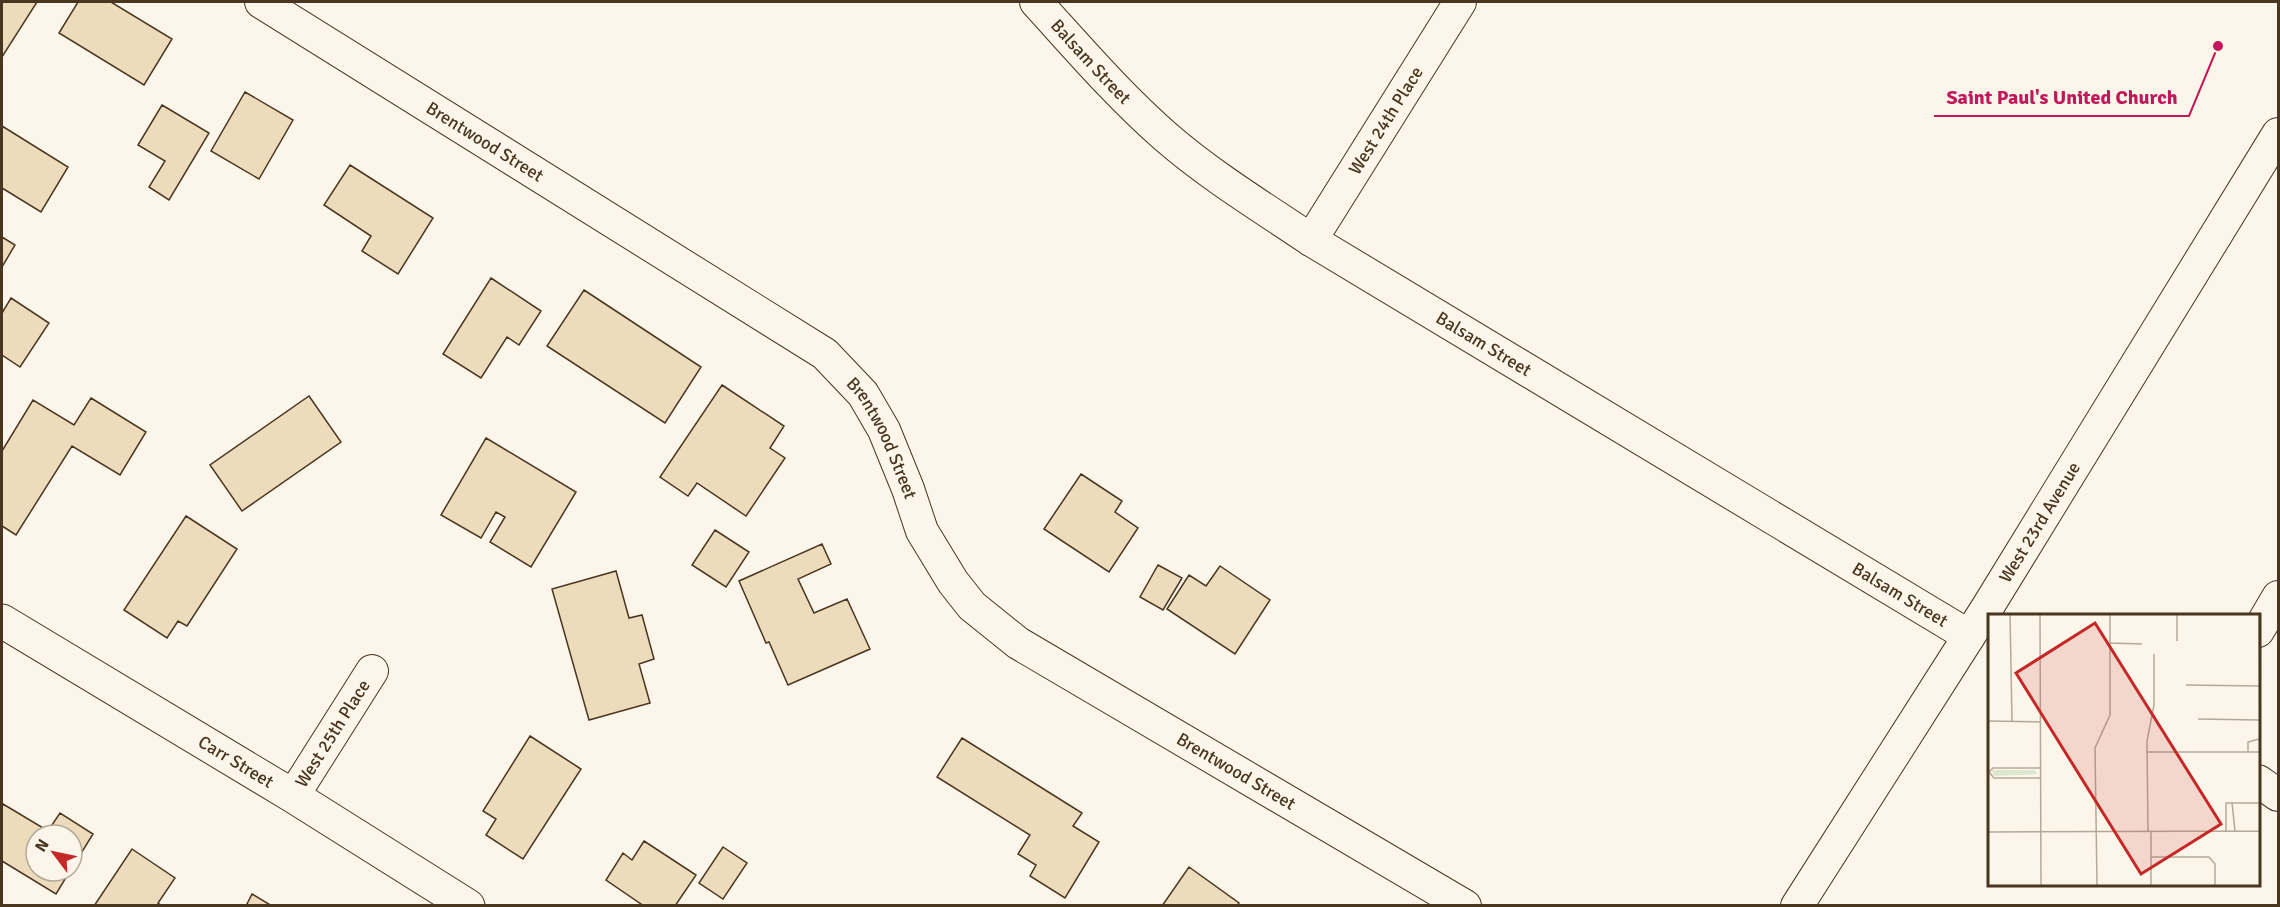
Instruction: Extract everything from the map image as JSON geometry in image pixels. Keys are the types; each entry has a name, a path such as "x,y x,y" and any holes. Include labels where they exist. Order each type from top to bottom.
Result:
{"street":[{"name":"Brentwood Street","path":"261,2 825,354 863,394 884,430 922,531 953,582 972,606 1018,643 1465,906"},
{"name":"Balsam Street","path":"1036,2 1109,82 1166,136 1221,180 1311,240 1969,636"},
{"name":"West 24th Place","path":"1311,240 1460,2"},
{"name":"West 23rd Avenue","path":"1993,612 2278,134"},
{"path":"2259,629 2278,597"},
{"name":"West 23rd Avenue","path":"1797,906 1969,636 1988,617"},
{"name":"Carr Street","path":"2,621 294,796 468,906"},
{"name":"West 25th Place","path":"294,796 372,671"},
{"path":"2259,782 2278,795"}],"building":[{"path":"2,2 37,2 2,57"},
{"path":"78,2 111,2 172,39 144,85 59,33"},
{"path":"245,92 293,120 259,179 211,151"},
{"path":"162,105 209,133 169,200 149,187 165,161 138,145"},
{"path":"2,126 68,167 41,212 2,188"},
{"path":"350,165 433,218 398,274 362,251 371,236 324,205"},
{"path":"2,237 15,245 2,267"},
{"path":"491,278 541,311 519,345 507,337 481,378 443,354"},
{"path":"584,290 701,367 665,423 547,346"},
{"path":"11,298 49,323 20,367 2,355 2,313"},
{"path":"722,385 784,426 770,448 785,458 746,516 697,483 688,496 660,477"},
{"path":"309,396 341,442 242,511 210,465"},
{"path":"91,398 146,432 120,475 72,446 16,535 2,526 2,451 33,400 74,425"},
{"path":"486,438 576,492 531,567 490,542 505,517 496,512 481,538 441,515"},
{"path":"1081,474 1122,501 1115,512 1138,528 1109,572 1044,529"},
{"path":"186,516 237,549 187,626 178,621 167,638 124,610"},
{"path":"715,530 749,552 726,587 692,565"},
{"path":"822,544 831,564 798,579 814,613 847,599 870,649 788,685 769,642 766,643 739,581"},
{"path":"1158,565 1182,578 1163,610 1140,597"},
{"path":"1220,566 1270,600 1235,654 1167,609 1189,575 1206,586"},
{"path":"616,571 629,618 642,615 654,659 639,664 650,703 589,720 552,589"},
{"path":"530,736 581,769 523,859 486,835 496,819 483,811"},
{"path":"962,738 1082,813 1073,826 1099,842 1065,898 1030,876 1036,865 1018,854 1030,835 937,777"},
{"path":"3,804 35,823 24,823 24,874 2,861"},
{"path":"60,813 76,823 53,823"},
{"path":"84,828 93,834 84,849"},
{"path":"644,841 696,875 675,906 644,906 606,880 623,853 632,860"},
{"path":"723,847 747,863 723,899 699,883"},
{"path":"132,849 175,878 158,903 162,906 94,906"},
{"path":"1189,867 1239,903 1237,906 1162,906"},
{"path":"38,883 63,883 56,894"},
{"path":"252,894 272,906 246,906"}],"place":[{"name":"Saint Paul's United Church","path":"2218,46"}]}
